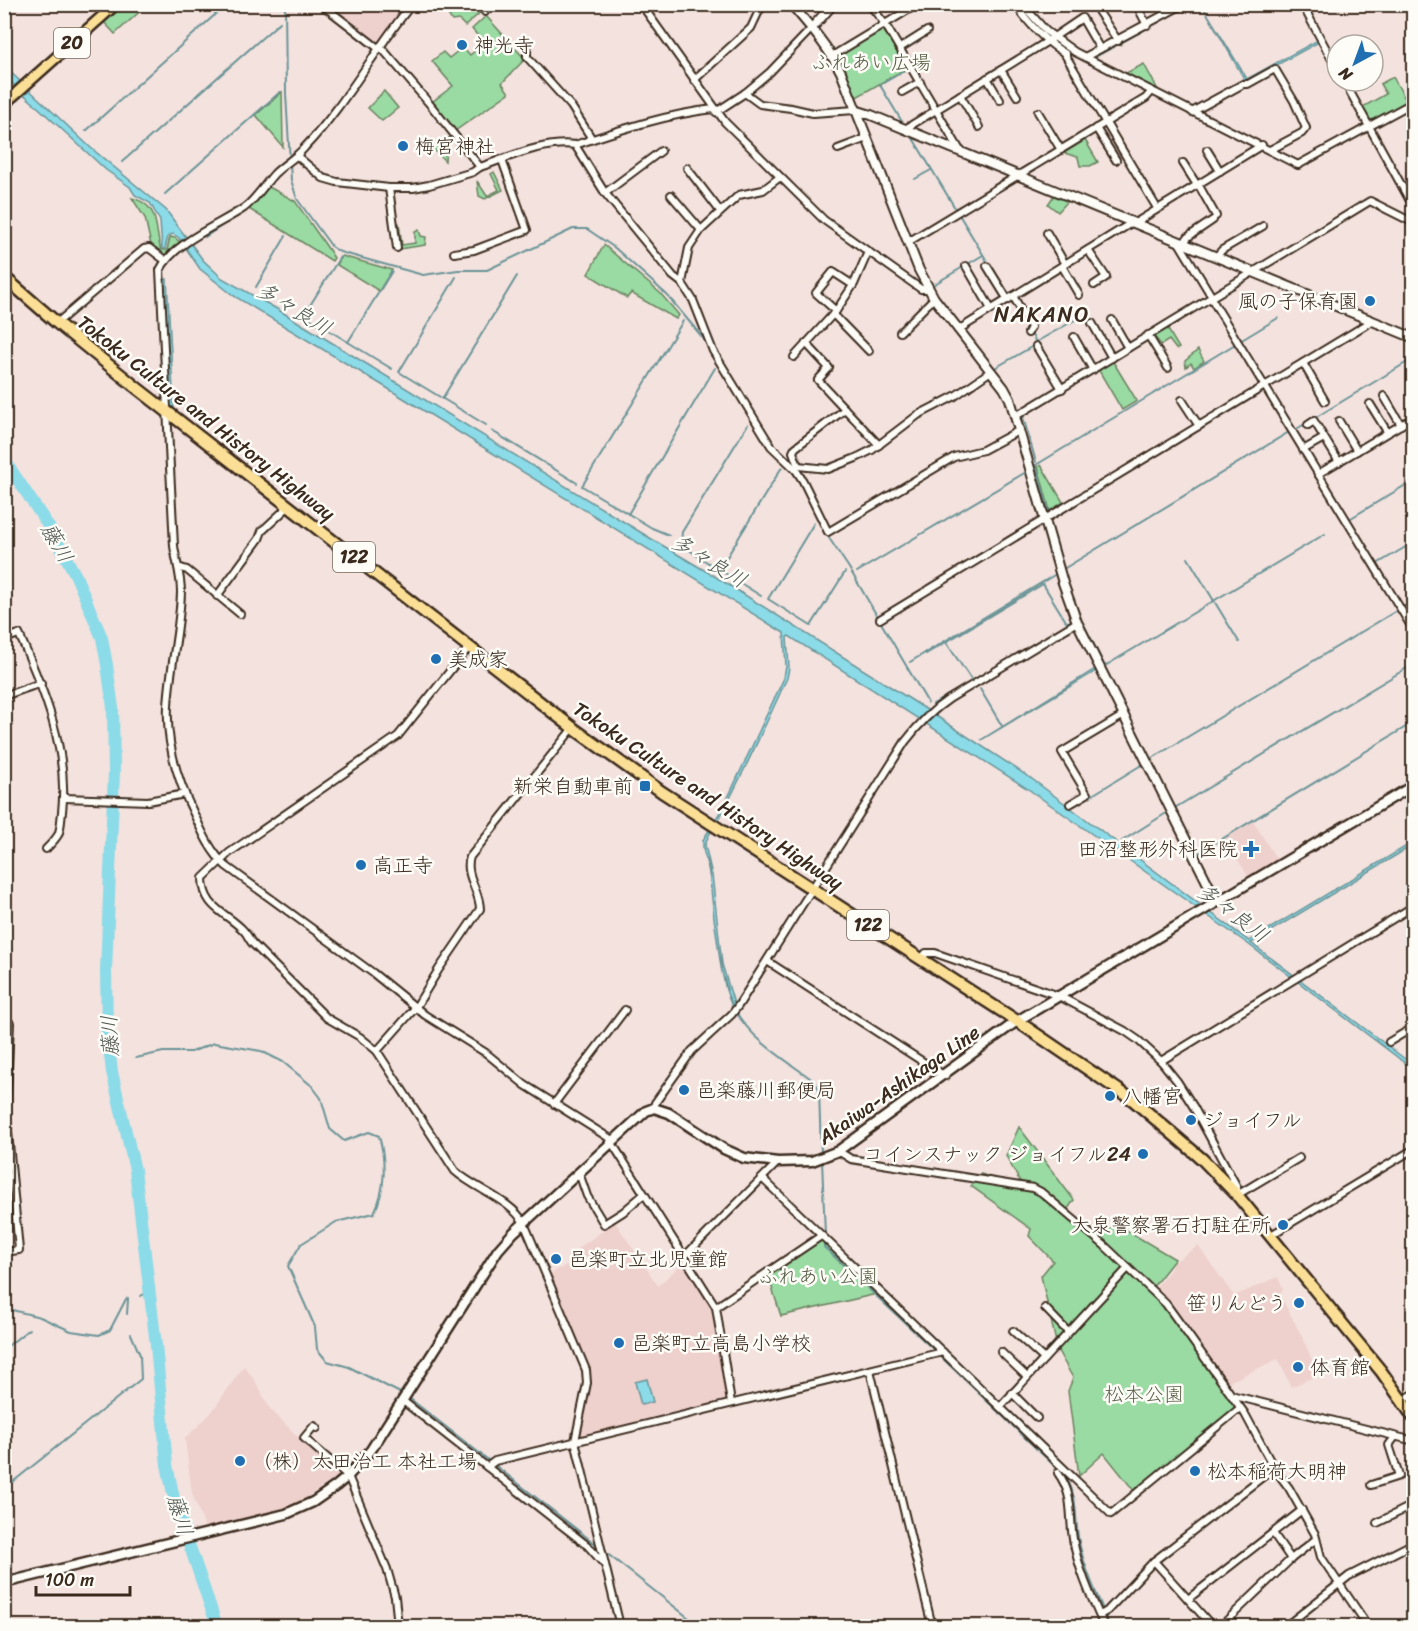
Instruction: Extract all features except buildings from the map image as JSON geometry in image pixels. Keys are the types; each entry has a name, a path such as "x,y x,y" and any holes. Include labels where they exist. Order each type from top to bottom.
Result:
{"highway":[{"name":"Tokoku Culture and History Highway","path":"4,277 57,323 166,410 573,728 651,784 1133,1100 1202,1160 1237,1195 1403,1400 1413,1418"}],"main road":[{"name":"20","path":"4,104 116,4"},
{"name":"Akaiwa-Ashikaga Line","path":"654,1108 669,1113 735,1155 778,1162 812,1161 838,1151 1017,1022 1413,785"},
{"path":"4,1583 196,1537 292,1511 325,1494 348,1476 371,1450 492,1258 506,1240 639,1117 654,1108"}],"street":[{"path":"321,4 379,47 422,94 480,167"},
{"path":"412,4 335,110 297,156 286,163 245,207 179,248 160,270 174,562 180,596 178,630 169,688 168,720 173,761 205,838 220,860 255,889 373,973 425,1015 486,1053 525,1085 613,1142 716,1307 731,1403"},
{"path":"485,12 488,4"},
{"path":"640,4 715,110 780,177 824,220 921,289 928,290"},
{"path":"694,80 751,28 764,4"},
{"path":"791,4 812,28 841,72 928,290 1004,388 1016,416 1063,583 1077,622 1217,902"},
{"path":"297,156 322,178 389,188 413,188 473,172 480,167 548,146 566,143 575,145 692,111 715,110 745,93 771,72 833,4"},
{"path":"868,4 885,24 961,152"},
{"path":"832,56 918,4"},
{"path":"1015,4 1029,23 1050,39 1299,165 1410,104 1413,118"},
{"path":"1022,4 1064,53 1157,208"},
{"path":"1136,4 1147,25"},
{"path":"1085,57 1184,4"},
{"path":"1302,4 1325,47"},
{"path":"1098,11 1118,41"},
{"path":"905,129 1082,18 1100,49"},
{"path":"900,48 927,32"},
{"path":"527,49 528,57 571,106 592,139"},
{"path":"1064,53 1070,56 1075,52"},
{"path":"1192,112 1275,69 1294,101 1306,128 1302,133 1270,150"},
{"path":"1001,70 1017,96"},
{"path":"987,78 1000,100"},
{"path":"902,92 920,81"},
{"path":"908,242 1106,123 1146,98 1152,91"},
{"path":"745,93 760,104 813,113 855,110 871,115 1413,338"},
{"path":"1351,93 1408,199"},
{"path":"960,95 979,127"},
{"path":"1038,112 1061,150"},
{"path":"1096,128 1116,160"},
{"path":"838,149 867,138"},
{"path":"575,145 605,193 673,276 682,283 699,313 713,351 751,415 771,446 797,468 828,469 856,458 879,445 918,415 955,396 991,371"},
{"path":"958,330 1262,145"},
{"path":"1207,150 1220,171"},
{"path":"605,193 661,151"},
{"path":"454,253 474,250 527,230 501,160"},
{"path":"1181,242 1215,218 1183,163"},
{"path":"687,168 720,212"},
{"path":"682,283 689,248 701,230 739,195 763,190 780,177"},
{"path":"389,188 397,248"},
{"path":"671,195 701,230"},
{"path":"1016,416 1370,201 1413,223"},
{"path":"1216,257 1222,250 1263,226"},
{"path":"1047,233 1079,295"},
{"path":"1181,242 1264,387 1413,631"},
{"path":"57,323 144,249 149,248 166,261"},
{"path":"1089,250 1106,277 1094,285"},
{"path":"794,357 834,313 853,285 868,252"},
{"path":"966,266 991,309"},
{"path":"987,266 1031,327 1028,333"},
{"path":"853,285 833,272 816,294 869,351"},
{"path":"900,332 934,298"},
{"path":"1112,320 1128,348"},
{"path":"880,619 1372,321"},
{"path":"1092,324 1112,358"},
{"path":"1148,335 1168,368"},
{"path":"1074,337 1093,370"},
{"path":"806,343 829,368 818,380 879,445"},
{"path":"1036,346 1062,388"},
{"path":"1303,363 1325,401"},
{"path":"1384,396 1401,425"},
{"path":"1182,400 1199,426"},
{"path":"1370,404 1388,433"},
{"path":"845,409 795,448 793,452 797,468 828,532 954,457 983,450 1020,430"},
{"path":"1318,474 1413,417"},
{"path":"1308,425 1314,421 1339,462"},
{"path":"1339,421 1357,451"},
{"path":"1304,450 1324,438"},
{"path":"217,596 259,539 262,531 289,506"},
{"path":"174,562 188,570 240,614"},
{"path":"654,1108 655,1103 692,1051 732,1014 905,742 918,726 931,712 949,699 1077,622"},
{"path":"4,639 19,634 41,683 56,735 65,780 64,798 59,834 46,849"},
{"path":"469,647 398,736 220,860 203,878 209,900 216,909 243,930 252,943 327,1018 360,1037 377,1051 455,1171 518,1213 524,1223 586,1370 587,1383 575,1441 602,1561 620,1626"},
{"path":"4,696 41,683"},
{"path":"1070,804 1087,794 1062,752 1124,715"},
{"path":"377,1051 416,1007 480,909 480,901 468,872 470,857 573,728"},
{"path":"64,798 147,801 185,794"},
{"path":"1161,1061 1413,906"},
{"path":"921,959 926,952 935,953 1059,996 1125,1031 1161,1061 1193,1106 1237,1187 1237,1195"},
{"path":"767,960 945,1076"},
{"path":"554,1104 625,1010"},
{"path":"4,1023 10,1023 6,1111 19,1250 4,1252"},
{"path":"1389,1042 1413,1027"},
{"path":"1271,1235 1413,1149"},
{"path":"838,1151 851,1159 1033,1188 1041,1192 1128,1268 1166,1304 1240,1408 1274,1468 1302,1510 1316,1539 1321,1557 1368,1626"},
{"path":"1237,1195 1299,1158"},
{"path":"684,1257 778,1162"},
{"path":"579,1173 587,1196 604,1224 644,1194"},
{"path":"763,1179 1111,1514 1240,1408"},
{"path":"716,1307 821,1236"},
{"path":"1000,1407 1128,1268"},
{"path":"1045,1308 1068,1332"},
{"path":"1013,1331 1044,1359"},
{"path":"487,1467 495,1461 943,1352"},
{"path":"1001,1352 1028,1377"},
{"path":"870,1370 932,1626"},
{"path":"1012,1393 1036,1418"},
{"path":"1403,1400 1413,1394"},
{"path":"1230,1395 1413,1441"},
{"path":"405,1397 487,1467 588,1546 602,1561"},
{"path":"317,1428 314,1426 304,1438 348,1476 387,1569 395,1597 398,1626"},
{"path":"1371,1485 1399,1476 1389,1445 1395,1437"},
{"path":"1100,1615 1107,1611 1154,1561 1274,1468"},
{"path":"1058,1473 1068,1490 1073,1538 1078,1558 1104,1626"},
{"path":"1377,1523 1413,1504 1413,1506"},
{"path":"1188,1599 1302,1510"},
{"path":"1273,1533 1291,1559"},
{"path":"1221,1626 1291,1559 1316,1539"},
{"path":"1286,1626 1349,1576 1413,1543"},
{"path":"1154,1561 1212,1626"}],"shaded area":[{"path":"324,5 407,5 377,45"},
{"name":"田沼整形外科医院","path":"1253,821 1277,860 1249,878 1225,838"},
{"name":"邑楽町立高島小学校","path":"615,1222 658,1286 684,1262 713,1308 726,1401 581,1436 579,1434 591,1374 550,1274 573,1262 572,1253"},
{"path":"1198,1246 1234,1296 1278,1277 1283,1290 1273,1298 1276,1303 1282,1299 1303,1338 1318,1375 1291,1387 1278,1359 1227,1383 1167,1300 1155,1288 1173,1263"},
{"path":"244,1366 270,1409 297,1436 342,1474 292,1507 206,1530 192,1493 185,1439 211,1413"}],"green space":[{"path":"124,5 147,5 115,34 104,22"},
{"path":"451,5 484,5 482,11 465,26 459,20 452,21 446,11"},
{"path":"486,16 525,59 502,83 509,93 455,131 432,102 453,86 432,61 443,52 449,58 463,47 470,55 484,43 472,29"},
{"name":"ふれあい広場","path":"882,28 907,68 855,98 836,56"},
{"path":"1144,64 1158,90 1126,73"},
{"path":"1393,77 1407,102 1369,123 1361,108 1386,94 1385,81"},
{"path":"384,91 398,108 382,121 368,108"},
{"path":"282,92 283,146 283,147 256,115"},
{"path":"452,136 446,148 445,161 434,150 434,147"},
{"path":"1085,140 1098,162 1090,166 1080,166 1078,157 1064,153"},
{"path":"494,172 503,190 485,199 479,196 477,181 487,196 499,190 491,174"},
{"path":"269,187 295,201 334,258 332,261 249,209"},
{"path":"1055,194 1068,201 1058,212 1048,204"},
{"path":"132,198 141,201 152,212 161,250 167,250 170,237 180,242 164,255 151,245 145,218"},
{"path":"396,223 399,223 402,245 415,243 415,232 419,230 421,236 426,237 425,245 400,249"},
{"path":"604,245 660,293 679,315 676,319 631,293 627,298 588,274"},
{"path":"342,256 392,270 379,291 337,265"},
{"path":"1167,328 1179,348 1176,349 1169,340 1161,345 1154,336"},
{"path":"1198,350 1204,361 1194,368 1191,363 1186,367 1185,361"},
{"path":"1112,360 1137,401 1122,410 1098,369"},
{"path":"1041,465 1063,502 1050,511 1038,467"},
{"name":"松本公園","path":"1019,1127 1074,1200 1065,1213 1098,1241 1114,1223 1175,1259 1152,1288 1239,1407 1135,1492 1104,1453 1079,1476 1068,1391 1073,1378 1058,1351 1041,1276 1053,1261 1029,1236 1031,1229 971,1186 981,1174 1024,1189 1006,1156"},
{"name":"ふれあい公園","path":"821,1236 881,1293 781,1316 767,1272"}],"water":[{"path":"1190,5 1094,58 1092,57"},
{"path":"1202,5 1247,79 1318,40 1319,42 1246,82"},
{"path":"4,66 91,148 166,210 203,260 222,278 277,309 721,580 924,708 1032,779 1249,941 1413,842 1413,845 1251,943 1413,1065 1413,1069 1248,944 1028,789 789,636 787,637 789,668 787,678 741,776 705,845 712,875 722,964 735,1007 733,1009 721,967 703,840 725,804 783,680 786,667 784,633 234,296 200,269 179,238 173,234 168,236 165,249 162,249 160,221 150,203 135,195 130,187 106,170 5,77"},
{"path":"164,279 167,279 174,409 170,406"},
{"path":"1095,669 1096,671 981,740"},
{"path":"647,1379 653,1402 641,1405 635,1382"}],"waterway":[{"path":"86,131 227,4"},
{"path":"285,4 286,94 291,180 297,199 332,247 340,252 423,275 458,270 487,270 573,229 587,229 615,248 667,295 703,338 710,350"},
{"path":"875,16 900,54"},
{"path":"122,162 280,22"},
{"path":"904,125 880,85 908,67"},
{"path":"165,194 280,92"},
{"path":"911,135 990,266"},
{"path":"915,179 931,170"},
{"path":"205,237 240,214"},
{"name":"多々良川","path":"256,287 286,236"},
{"path":"933,285 983,255"},
{"name":"多々良川","path":"340,257 304,315 392,369"},
{"path":"348,342 392,271"},
{"path":"442,399 517,276"},
{"path":"456,277 399,372 486,425"},
{"path":"1010,299 1027,328"},
{"path":"1049,511 1036,465 1278,318"},
{"path":"1036,342 1075,320"},
{"name":"多々良川","path":"669,535 652,528 582,486 683,321"},
{"path":"995,368 1033,346 1036,342 1030,332"},
{"path":"1313,419 1414,358"},
{"path":"628,514 715,368"},
{"path":"728,381 764,440"},
{"path":"1023,417 1036,462"},
{"path":"1295,430 1308,422"},
{"name":"多々良川","path":"748,424 682,532 681,544 761,596"},
{"path":"492,431 577,483"},
{"path":"1065,568 1289,432"},
{"path":"857,572 1026,472 1016,436"},
{"name":"藤川","path":"4,459 51,530 76,576 102,638 107,665 113,708 114,772 106,971 107,1029 112,1072 135,1170 156,1345 167,1465 175,1503 217,1626"},
{"name":"多々良川","path":"719,570 782,467"},
{"path":"790,468 799,481"},
{"path":"1351,518 1414,480"},
{"path":"816,515 928,703"},
{"path":"814,523 768,599 811,626 845,572"},
{"path":"1105,666 1325,534"},
{"path":"1377,564 1414,542"},
{"path":"1188,558 1239,642"},
{"path":"910,662 1056,574"},
{"path":"925,652 926,654 1043,584 1067,623 1070,621"},
{"path":"1403,607 1414,600"},
{"path":"1151,759 1396,611"},
{"path":"1083,623 1103,663"},
{"path":"946,642 972,681"},
{"path":"1173,809 1407,668"},
{"path":"933,704 969,683"},
{"path":"980,689 1002,726"},
{"path":"1199,853 1414,722"},
{"path":"1076,805 1143,764"},
{"path":"1122,841 1168,812"},
{"path":"707,860 710,878"},
{"path":"724,978 727,990"},
{"path":"728,996 733,1007"},
{"path":"736,1012 743,1023 761,1041 814,1081 819,1089 821,1154"},
{"path":"136,1058 163,1052 191,1052 214,1043 261,1051 283,1062 312,1086 321,1098 330,1129 344,1141 369,1132 379,1136 384,1175 381,1194 374,1213 336,1222 301,1244 288,1266 315,1327 317,1349 327,1361 349,1367 404,1395"},
{"path":"822,1160 825,1235"},
{"path":"824,1241 824,1247 935,1351"},
{"path":"141,1296 149,1291"},
{"path":"4,1308 40,1317 71,1331 99,1335 110,1330 128,1298"},
{"path":"127,1314 128,1299"},
{"path":"4,1349 29,1329"},
{"path":"4,1489 141,1379 140,1355 131,1334"},
{"path":"939,1355 1067,1478 1075,1502 1078,1533 1085,1564 1110,1626"},
{"path":"409,1398 598,1546"},
{"path":"605,1552 699,1626"}],"place":[{"name":"神光寺","path":"462,45"},
{"name":"梅宮神社","path":"403,146"},
{"name":"風の子保育園","path":"1370,301"},
{"name":"美成家","path":"436,659"},
{"name":"新栄自動車前","path":"645,786"},
{"name":"田沼整形外科医院","path":"1251,849"},
{"name":"高正寺","path":"361,865"},
{"name":"邑楽藤川郵便局","path":"684,1090"},
{"name":"八幡宮","path":"1110,1096"},
{"name":"ジョイフル","path":"1191,1120"},
{"name":"コインスナック ジョイフル24","path":"1143,1154"},
{"name":"大泉警察署石打駐在所","path":"1283,1225"},
{"name":"邑楽町立北児童館","path":"556,1259"},
{"name":"笹りんどう","path":"1299,1303"},
{"name":"邑楽町立高島小学校","path":"619,1343"},
{"name":"体育館","path":"1298,1367"},
{"name":"（株）太田治工 本社工場","path":"240,1461"},
{"name":"松本稲荷大明神","path":"1195,1471"}],"district":[{"name":"NAKANO","path":"1042,314"}]}
